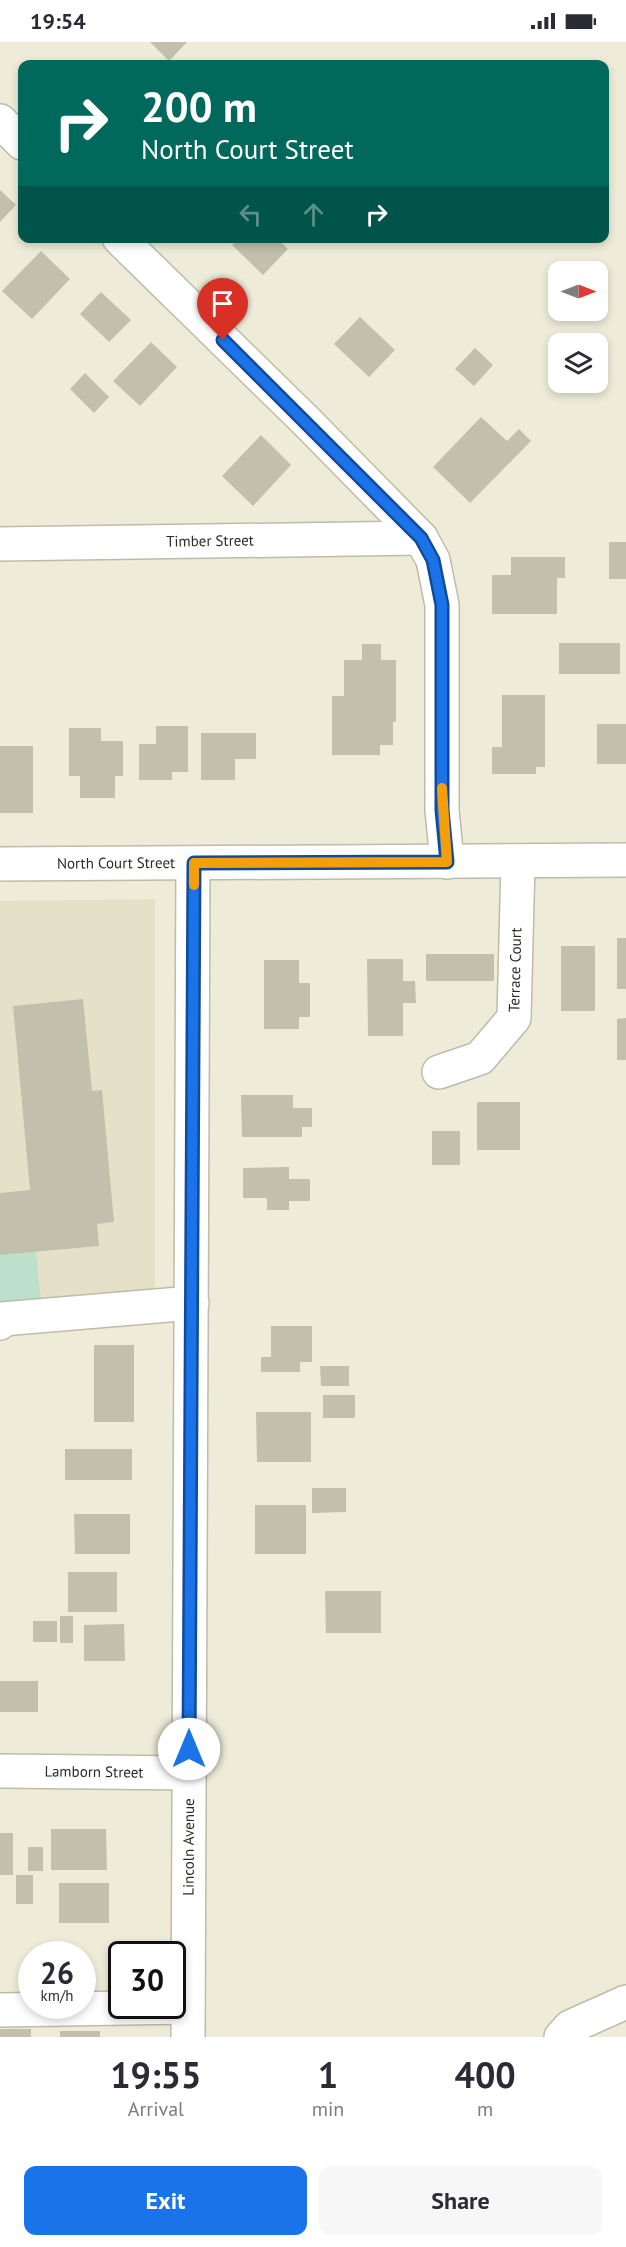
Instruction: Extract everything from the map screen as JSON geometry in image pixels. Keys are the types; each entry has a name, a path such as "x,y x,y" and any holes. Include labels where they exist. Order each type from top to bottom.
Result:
{"street":[{"path":"0,121 18,139"},
{"path":"124,243 306,421 421,538 433,560 442,605 442,810 447,862"},
{"name":"Timber Street","path":"0,544 421,538"},
{"name":"North Court Street","path":"0,864 626,860"},
{"name":"Terrace Court","path":"439,1072 480,1058 514,1018 518,862"},
{"name":"Lincoln Avenue","path":"188,2022 194,863"},
{"path":"0,1323 2,1319 43,1314 192,1303"},
{"name":"Lamborn Street","path":"0,1771 189,1773"},
{"path":"561,2037 570,2027 626,2002"},
{"path":"0,2010 188,2022"}],"shaded area":[{"path":"155,899 155,1307 0,1311 0,901"}],"green space":[{"path":"36,1252 41,1300 0,1311 0,1255"}],"building":[{"path":"150,42 187,42 170,60"},
{"path":"0,190 16,205 0,222"},
{"path":"234,243 281,243 288,249 263,275 232,245"},
{"path":"41,251 70,279 32,319 2,291"},
{"path":"101,292 131,320 109,342 80,314"},
{"path":"360,317 395,350 369,377 334,344"},
{"path":"151,342 177,367 140,406 113,381"},
{"path":"475,348 493,365 474,386 455,369"},
{"path":"85,373 109,397 94,413 70,389"},
{"path":"481,417 507,441 519,429 531,441 470,503 433,467"},
{"path":"261,435 291,465 253,506 222,476"},
{"path":"609,542 626,542 626,579 609,579"},
{"path":"511,557 565,557 565,578 557,578 557,614 492,614 492,575 511,575"},
{"path":"559,643 620,643 620,674 559,674"},
{"path":"362,644 381,644 381,660 396,660 396,722 393,722 393,745 380,745 380,755 332,755 332,696 344,696 344,660 362,660"},
{"path":"502,695 545,695 545,767 536,767 536,774 492,774 492,747 502,747"},
{"path":"597,724 626,724 626,764 597,764"},
{"path":"156,726 188,726 188,772 172,772 172,780 139,780 139,744 156,744"},
{"path":"69,728 101,728 101,741 123,741 123,776 115,776 115,798 80,798 80,776 69,776"},
{"path":"201,733 256,733 256,759 235,759 235,780 201,780"},
{"path":"0,746 33,746 33,813 0,813"},
{"path":"617,938 626,938 626,989 617,989"},
{"path":"561,946 595,946 595,1011 561,1011"},
{"path":"426,954 494,954 494,981 426,981"},
{"path":"367,959 403,959 403,981 415,981 416,1003 403,1003 403,1036 368,1036"},
{"path":"264,960 299,960 299,983 310,983 310,1017 299,1017 299,1029 264,1029"},
{"path":"83,999 92,1091 102,1090 114,1222 97,1224 99,1246 0,1255 0,1193 30,1190 13,1006"},
{"path":"626,1018 626,1060 617,1060 617,1019"},
{"path":"241,1095 293,1095 293,1108 312,1108 312,1127 302,1127 302,1137 242,1137"},
{"path":"477,1102 520,1102 520,1150 477,1150"},
{"path":"432,1131 460,1131 460,1165 432,1165"},
{"path":"289,1167 289,1179 310,1179 310,1201 289,1201 289,1210 267,1210 267,1198 243,1198 243,1168"},
{"path":"271,1326 312,1326 312,1362 300,1362 300,1372 261,1372 261,1357 271,1357"},
{"path":"94,1345 134,1345 134,1422 94,1422"},
{"path":"320,1366 349,1366 349,1386 321,1386"},
{"path":"323,1395 355,1395 355,1418 323,1418"},
{"path":"256,1412 311,1412 311,1462 257,1462"},
{"path":"65,1449 132,1449 132,1480 65,1480"},
{"path":"312,1488 346,1488 346,1512 312,1513"},
{"path":"255,1505 306,1505 306,1554 255,1554"},
{"path":"74,1514 130,1514 130,1554 75,1554"},
{"path":"68,1572 117,1572 117,1612 68,1612"},
{"path":"325,1591 381,1591 381,1633 326,1633"},
{"path":"60,1616 73,1616 73,1643 60,1643"},
{"path":"33,1621 57,1621 57,1642 33,1642"},
{"path":"124,1624 125,1661 84,1661 84,1625"},
{"path":"0,1681 38,1681 38,1712 0,1712"},
{"path":"51,1829 106,1829 107,1870 51,1870"},
{"path":"0,1833 13,1833 13,1875 0,1875"},
{"path":"28,1847 43,1847 43,1871 28,1871"},
{"path":"16,1875 33,1875 33,1904 16,1904"},
{"path":"59,1883 109,1883 109,1923 59,1923"},
{"path":"0,2029 31,2029 31,2037 0,2037"},
{"path":"60,2031 100,2031 100,2037 60,2037"}],"slow traffic":[{"path":"194,885 194,863 447,862 442,788"}],"route":[{"path":"189,1749 194,863 447,862 442,810 442,605 433,560 421,538 223,340"}]}
